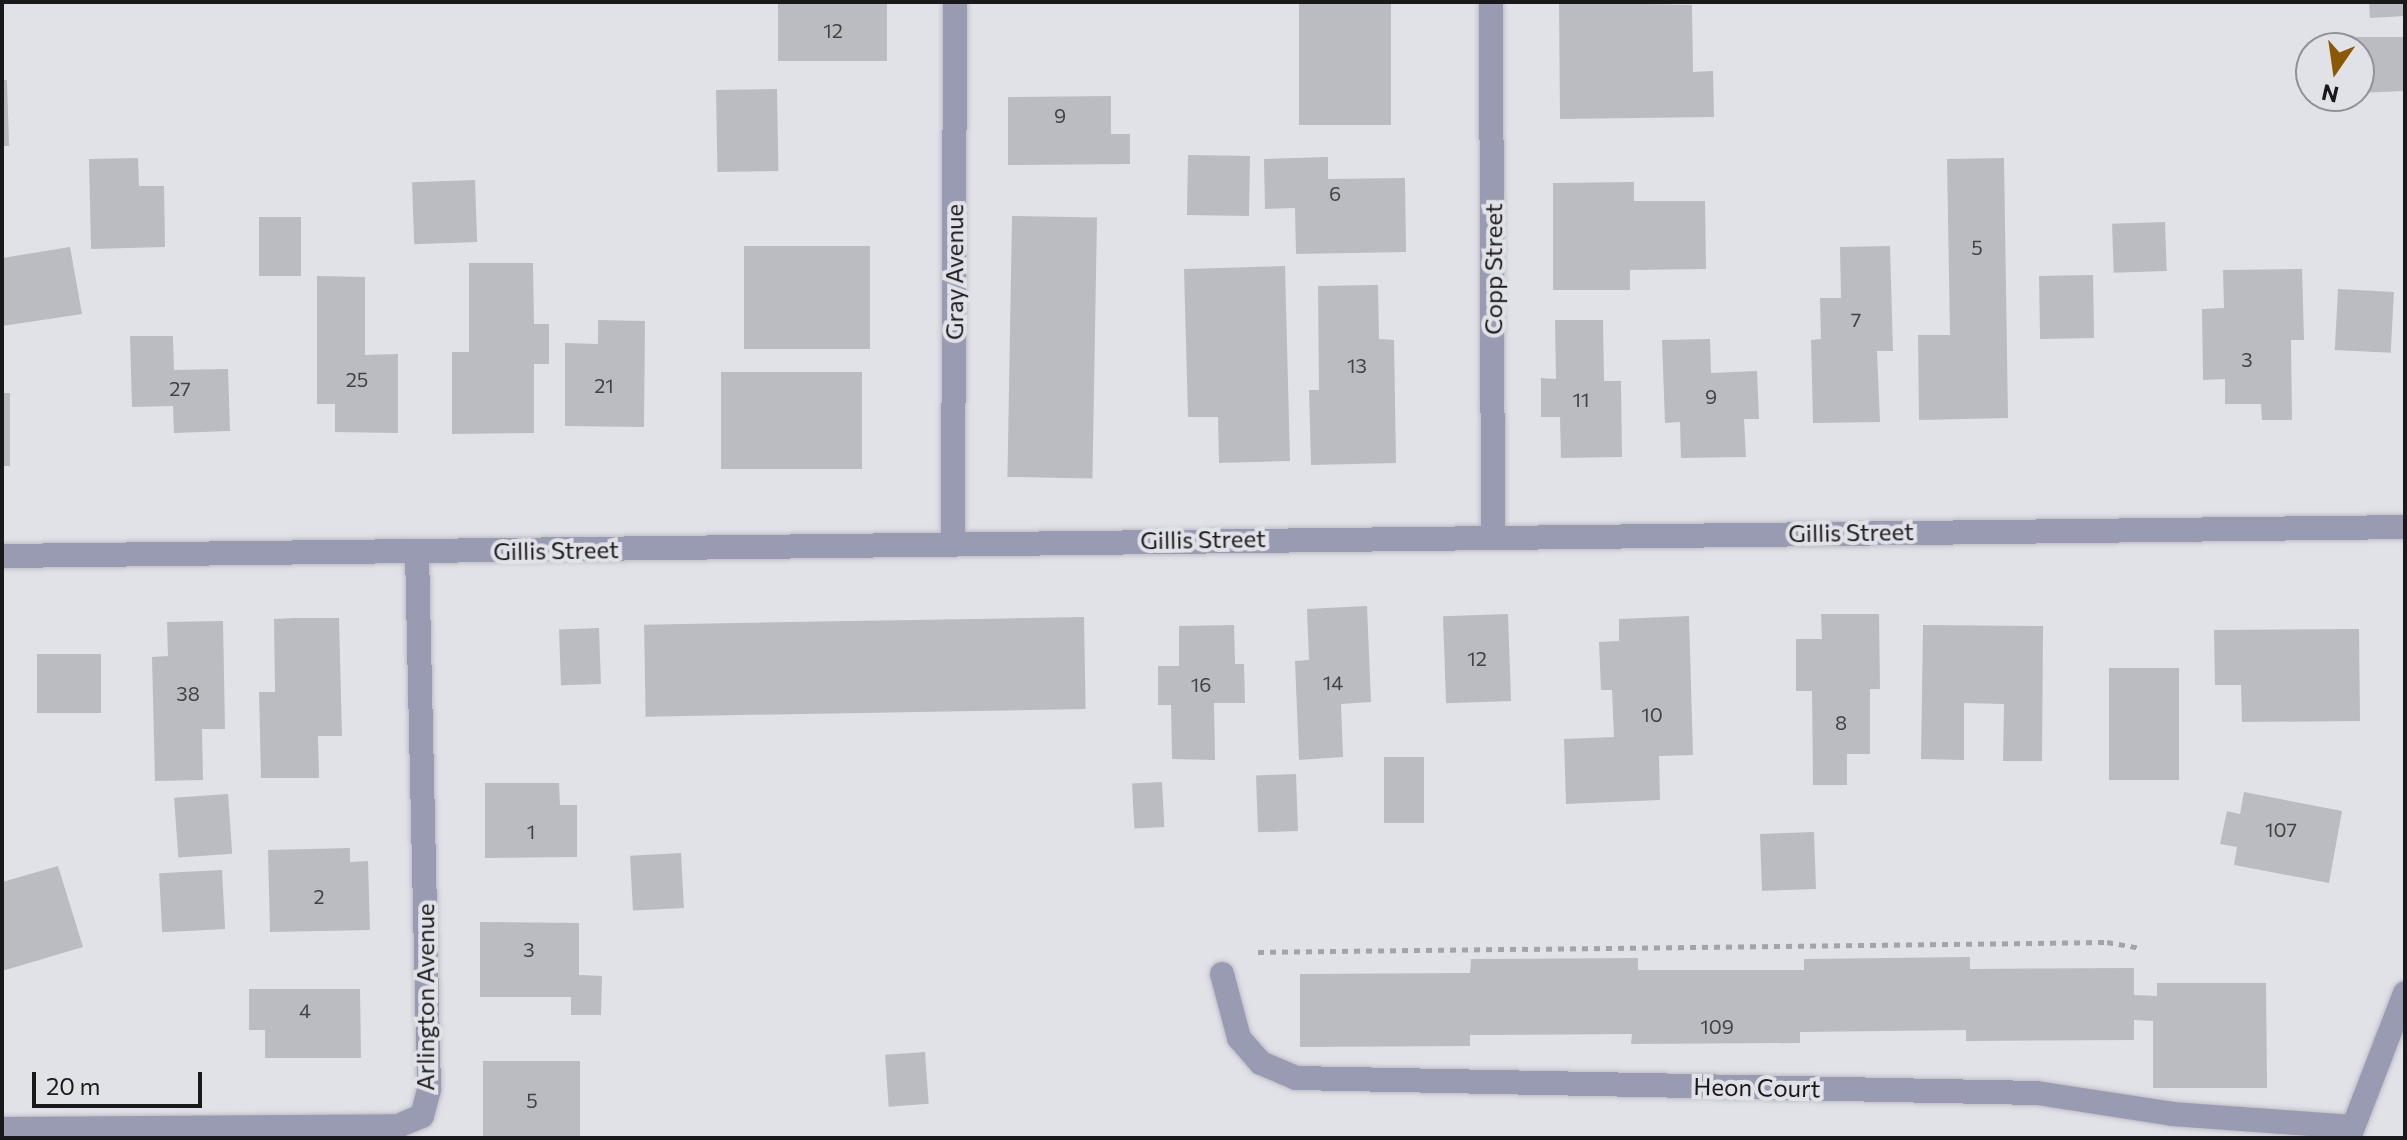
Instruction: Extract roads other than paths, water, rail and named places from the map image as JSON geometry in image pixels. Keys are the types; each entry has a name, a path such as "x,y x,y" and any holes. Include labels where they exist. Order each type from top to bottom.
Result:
{"street":[{"name":"Gray Avenue","path":"953,543 955,2"},
{"name":"Copp Street","path":"1491,2 1493,535"},
{"name":"Gillis Street","path":"2,556 1493,535 2405,527"},
{"name":"Arlington Avenue","path":"2,1129 398,1126 422,1116 429,1089 417,552"},
{"name":"Heon Court","path":"1222,974 1239,1038 1261,1063 1296,1078 2037,1093 2172,1114 2351,1133"},
{"path":"2351,1133 2405,993"}]}
